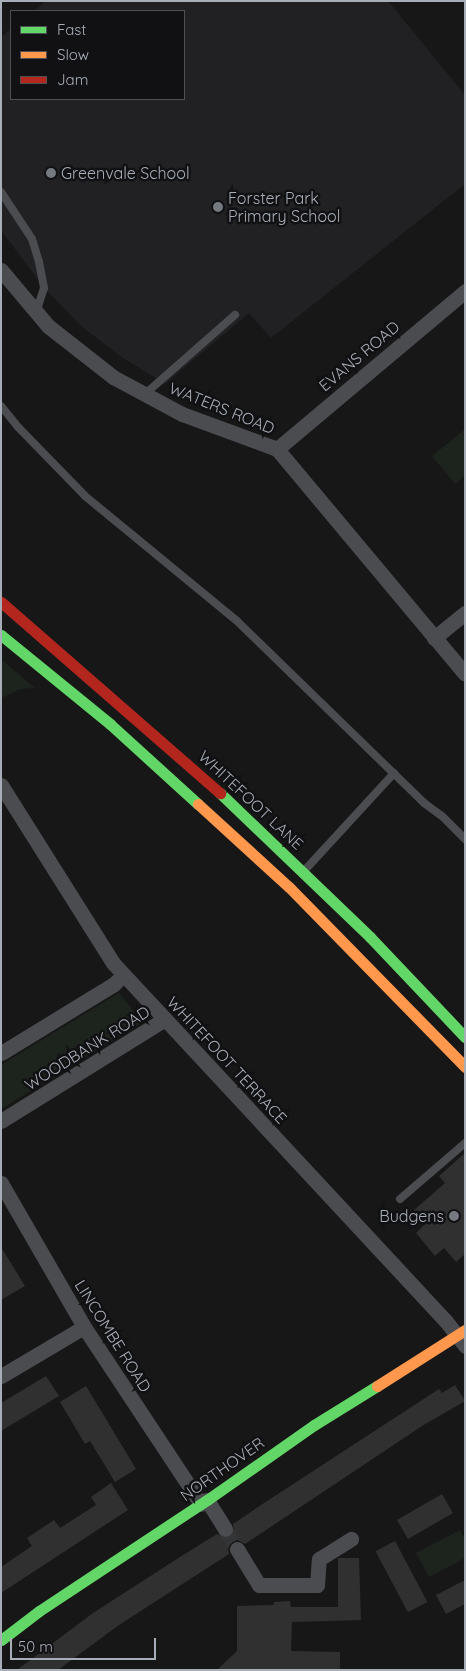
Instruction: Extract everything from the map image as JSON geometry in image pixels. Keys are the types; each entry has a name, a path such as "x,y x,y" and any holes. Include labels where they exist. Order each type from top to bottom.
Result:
{"street":[{"name":"WATERS ROAD","path":"1,270 48,326 113,377 182,414 277,449 465,674"},
{"name":"EVANS ROAD","path":"277,449 465,291"},
{"name":"WHITEFOOT LANE","path":"1,602 233,804 296,879 465,1067"},
{"path":"434,638 465,613"},
{"name":"WHITEFOOT LANE","path":"1,635 296,879 370,937 465,1037"},
{"name":"WHITEFOOT TERRACE","path":"1,785 74,904 113,963 462,1338"},
{"path":"1,1053 114,984 123,974"},
{"name":"WOODBANK ROAD","path":"1,1121 165,1020"},
{"name":"LINCOMBE ROAD","path":"1,1183 84,1327 204,1502 225,1529"},
{"path":"1,1376 84,1327"},
{"name":"NORTHOVER","path":"1,1640 39,1611 204,1502 314,1425 462,1338"},
{"path":"237,1549 259,1585 317,1585 319,1559 351,1539"}],"lane":[{"path":"1,192 32,239 39,262 44,288 36,312"},
{"path":"145,394 235,315"},
{"path":"1,406 18,427 85,496 237,621 465,839"},
{"path":"296,879 394,773"},
{"path":"400,1199 465,1143"}],"shaded area":[{"name":"Forster Park Primary School","path":"46,1 388,1 465,95 465,184 271,338 249,313 165,384 120,356 81,326 44,288 1,230 1,37 10,30 10,100 185,100 185,10 35,10"},
{"path":"465,429 465,475 455,484 432,456"},
{"path":"1,659 35,688 20,689 1,698"},
{"path":"119,993 142,1022 1,1109 1,1065"},
{"path":"460,1530 465,1540 465,1558 429,1577 416,1553"}],"building":[{"path":"465,1153 465,1254 456,1262 444,1248 435,1256 416,1233 425,1224 413,1211 445,1183 439,1176"},
{"path":"1,1247 25,1286 1,1300"},
{"path":"46,1376 59,1396 1,1431 1,1403"},
{"path":"455,1385 465,1401 422,1426 245,1544 237,1540 232,1541 228,1549 229,1554 119,1625 58,1670 17,1670 93,1613 217,1534 225,1538 230,1537 234,1529 233,1524 261,1505 439,1389 442,1393"},
{"path":"86,1386 136,1469 115,1482 90,1441 85,1444 60,1402"},
{"path":"111,1483 128,1510 1,1593 1,1567 32,1546 27,1538 54,1520 60,1528 96,1505 91,1497"},
{"path":"442,1494 453,1513 408,1539 397,1520"},
{"path":"395,1541 427,1602 408,1612 376,1551"},
{"path":"338,1558 359,1558 361,1620 292,1622 291,1651 340,1652 340,1670 217,1670 237,1651 237,1606 274,1605 274,1602 290,1601 291,1607 338,1607"},
{"path":"465,1580 465,1604 446,1614 436,1595"}],"tunnel":[{"path":"225,1529 237,1549"}],"traffic: fast":[{"path":"1,635 110,724 198,804"},
{"path":"220,793 370,937 465,1037"},
{"path":"1,1640 39,1611 207,1500 314,1425 377,1386"}],"traffic: slow":[{"path":"198,804 289,887 465,1067"},
{"path":"377,1386 465,1330"}],"traffic: jam":[{"path":"1,602 220,793"}],"place":[{"name":"Greenvale School","path":"51,173"},
{"name":"Forster Park Primary School","path":"218,207"},
{"name":"Budgens","path":"454,1216"}]}
